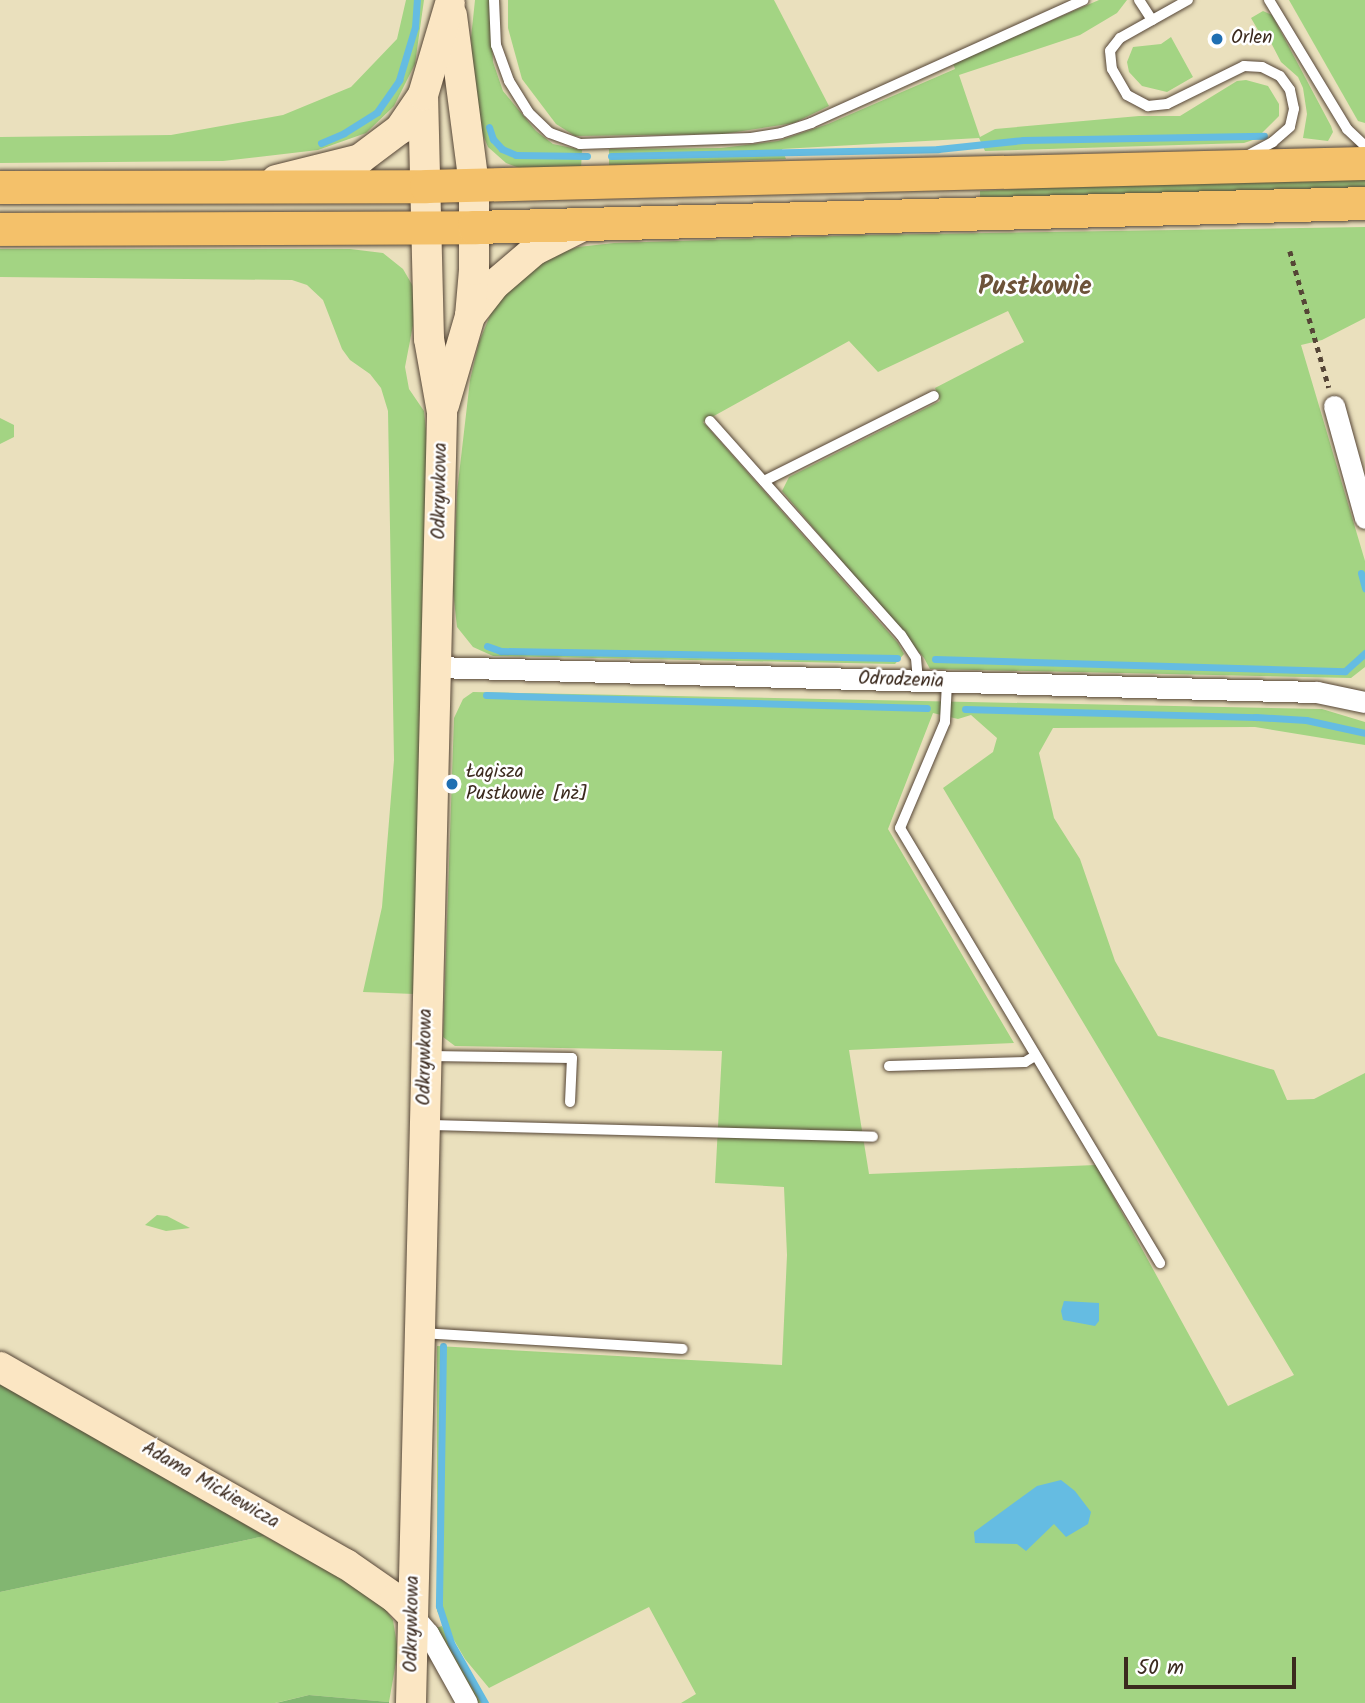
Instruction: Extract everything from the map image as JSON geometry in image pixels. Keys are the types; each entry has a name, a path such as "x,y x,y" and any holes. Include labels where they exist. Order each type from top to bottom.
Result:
{"main road":[{"path":"0,187 426,187 1365,163"},
{"path":"0,229 427,228 1365,204"}],"street":[{"name":"Odkrywkowa","path":"411,1703 442,412 429,339 424,95 450,2"},
{"name":"Odkrywkowa","path":"442,412 470,316 474,227 474,185 450,2"},
{"name":"Odkrywkowa","path":"254,187 360,159 400,130 424,95"},
{"name":"Odkrywkowa","path":"470,316 494,285 535,250 587,224"},
{"path":"1334,406 1365,518"},
{"name":"Odrodzenia","path":"436,667 1317,692 1365,702"},
{"name":"Adama Mickiewicza","path":"0,1367 346,1564 396,1598 413,1616"},
{"path":"413,1616 428,1633 467,1703"}],"lane":[{"path":"494,0 496,45 509,81 528,112 550,133 580,144 751,138 781,133 811,123 1084,0"},
{"path":"1139,0 1152,20"},
{"path":"1188,0 1120,38 1110,51 1112,69 1127,95 1148,106 1167,104 1244,66 1262,66 1280,76 1290,90 1294,109 1290,127 1273,142 1226,167"},
{"path":"1269,0 1347,129 1365,146"},
{"path":"764,481 934,396"},
{"path":"710,421 901,635 916,658 918,682"},
{"path":"947,683 945,722 900,828 1160,1264"},
{"path":"426,1056 572,1059 570,1102"},
{"path":"889,1066 1024,1062 1035,1056"},
{"path":"425,1125 873,1137"},
{"path":"419,1333 683,1349"}],"path":[{"path":"1290,251 1334,406"}],"green space":[{"path":"406,0 424,0 415,64 394,106 366,133 318,150 223,161 0,163 0,137 171,135 283,115 351,87 397,39"},
{"path":"475,0 490,0 493,62 503,91 536,131 553,144 582,150 581,169 522,169 506,163 488,147 476,118 471,38"},
{"path":"508,0 774,0 829,106 794,123 723,134 575,136 556,124 522,79 508,28"},
{"path":"1099,0 1127,0 1117,13 1080,35 959,75 980,137 995,129 1139,116 1180,116 1237,81 1246,80 1268,86 1279,104 1279,116 1256,139 1244,143 985,151 979,138 782,149 786,159 609,165 609,149 721,148 778,141 828,124 955,69 953,63"},
{"path":"1289,0 1365,0 1365,123 1358,121"},
{"path":"1263,11 1272,15 1331,126 1333,132 1328,141 1303,138 1307,114 1303,88 1298,77 1281,62 1267,35 1262,37 1251,18"},
{"path":"1171,37 1193,77 1167,92 1142,86 1129,72 1127,62 1133,47 1161,44"},
{"path":"1365,178 1365,192 980,199 980,191 1133,183"},
{"path":"1365,227 1365,318 1322,340 1301,345 1365,561 1365,667 1351,678 930,669 924,658 782,491 789,477 940,401 935,388 1024,342 1008,311 878,372 849,341 703,422 898,643 904,654 895,664 493,656 473,647 457,627 453,591 457,492 470,380 479,342 494,306 510,285 554,255 578,247 614,243 863,235"},
{"path":"0,249 350,249 383,253 403,269 414,288 414,320 405,367 409,389 424,411 427,440 414,994 363,992 382,907 394,760 388,411 381,388 370,374 350,360 342,349 323,300 307,285 292,280 0,277"},
{"path":"0,418 14,425 14,437 0,444"},
{"path":"473,692 1322,709 1365,722 1365,745 1255,727 1053,728 1039,753 1054,818 1080,859 1115,961 1158,1036 1274,1070 1287,1100 1314,1099 1365,1073 1365,1703 681,1703 696,1694 649,1607 489,1688 465,1659 437,1611 437,1346 782,1365 787,1255 784,1187 715,1183 722,1051 455,1046 443,1037 454,718 463,699","holes":["933,713 958,719 971,715 997,738 993,752 943,788 1294,1375 1228,1406 1096,1165 869,1174 849,1050 1014,1043 888,829"]},
{"path":"157,1215 167,1216 190,1228 166,1231 145,1225"},
{"path":"0,1382 265,1536 0,1592"},
{"path":"265,1536 349,1582 382,1605 393,1620 398,1651 389,1702 309,1695 275,1703 0,1703 0,1592"},
{"path":"442,1626 484,1703 478,1703 450,1654 436,1628"},
{"path":"309,1695 389,1702 389,1703 276,1703"}],"water":[{"path":"1064,1301 1099,1303 1099,1321 1095,1326 1063,1320 1061,1311"},
{"path":"1061,1480 1075,1491 1091,1512 1088,1524 1066,1537 1054,1524 1026,1551 1017,1544 975,1543 974,1532 1037,1486"}],"waterway":[{"path":"321,143 344,133 377,112 399,80 415,27 417,0"},
{"path":"489,127 493,139 502,149 516,155 587,156"},
{"path":"611,156 938,149 1023,140 1264,136"},
{"path":"1361,573 1365,588"},
{"path":"487,646 501,651 897,658"},
{"path":"935,659 1345,671 1365,653"},
{"path":"486,695 927,708"},
{"path":"965,709 1256,717 1306,720 1365,733"},
{"path":"443,1346 439,1606 451,1643 485,1703"}],"place":[{"name":"Orlen","path":"1217,39"},
{"name":"Łagisza Pustkowie [nż]","path":"452,784"}],"district":[{"name":"Pustkowie","path":"1035,288"}]}
